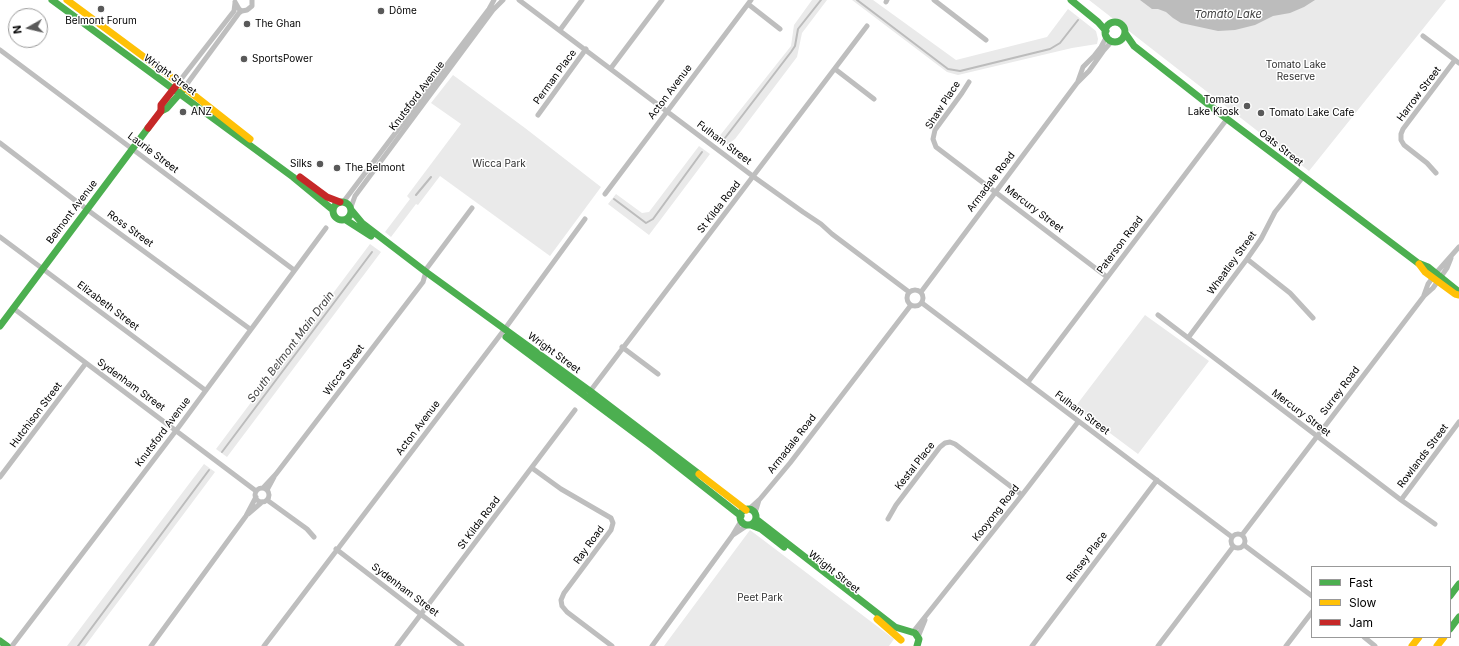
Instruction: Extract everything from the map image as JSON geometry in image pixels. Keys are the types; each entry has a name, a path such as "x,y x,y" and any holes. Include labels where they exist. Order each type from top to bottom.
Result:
{"main road":[{"name":"Wright Street","path":"52,0 179,89 321,193 349,204 362,223 425,274"},
{"name":"Wright Street","path":"67,0 327,204 333,210 337,218 340,220 346,220 357,226 425,274 587,395 752,513 769,530 895,627 910,632 920,643"},
{"name":"Oats Street","path":"1073,1 1097,17 1111,23"},
{"name":"Oats Street","path":"1073,1 1098,22 1111,37 1134,46 1227,119 1418,263 1424,272 1437,277 1454,294 1459,294"},
{"path":"1111,23 1120,23 1124,27 1125,33 1123,38 1111,37 1108,26 1111,23"},
{"name":"Oats Street","path":"1125,33 1134,46"},
{"name":"Belmont Avenue","path":"0,326 132,148 161,111 167,108 179,89"},
{"path":"333,210 335,205 342,202"},
{"path":"346,220 350,216 351,209"},
{"name":"Wright Street","path":"587,395 727,504 741,518"},
{"path":"742,512 752,513 754,522 749,525 744,524 741,518 742,512"},
{"name":"Wright Street","path":"749,525 761,530 792,552 885,625 901,644"},
{"path":"1451,595 1459,584"},
{"path":"1451,628 1459,617"},
{"path":"901,644 902,636 910,632"},
{"path":"1412,646 1418,638"},
{"path":"1437,646 1443,638"},
{"path":"0,641 7,646"}],"street":[{"name":"Belmont Avenue","path":"179,89 238,13 250,9 252,6 252,0"},
{"name":"Knutsford Avenue","path":"342,202 494,0"},
{"name":"Knutsford Avenue","path":"351,209 355,196 493,10 503,0"},
{"name":"Fulham Street","path":"519,0 529,6 754,177 821,224 909,292"},
{"name":"Fulham Street","path":"523,0 529,6"},
{"path":"560,30 582,0"},
{"path":"611,68 662,0"},
{"path":"934,0 986,40"},
{"name":"Belmont Avenue","path":"179,89 234,11 235,2"},
{"name":"Belmont Avenue","path":"235,2 236,6 242,11"},
{"path":"749,2 780,28"},
{"name":"Acton Avenue","path":"605,194 749,2"},
{"name":"St Kilda Road","path":"587,395 622,347 754,177 867,26"},
{"path":"1424,36 1457,62"},
{"name":"Armadale Road","path":"921,292 1077,83 1089,71 1111,37"},
{"name":"Perman Place","path":"538,115 586,49"},
{"name":"Laurie Street","path":"0,50 294,270"},
{"name":"Harrow Street","path":"1436,173 1427,163 1404,145 1401,140 1401,134 1403,129 1457,62"},
{"path":"835,69 874,98"},
{"name":"Shaw Place","path":"932,139 935,130 969,82"},
{"name":"Paterson Road","path":"1028,382 1227,119"},
{"name":"Mercury Street","path":"932,139 936,147 1107,277"},
{"name":"Ross Street","path":"0,142 93,214 250,329"},
{"name":"Wheatley Street","path":"1188,338 1261,239 1275,212 1303,177"},
{"name":"Wicca Street","path":"265,489 423,282 428,266 472,208"},
{"name":"Acton Avenue","path":"264,646 336,549 502,332 585,219"},
{"name":"Knutsford Avenue","path":"12,646 176,430 326,228"},
{"name":"Elizabeth Street","path":"0,237 205,390"},
{"name":"Surrey Road","path":"1242,535 1424,296 1433,288 1443,264 1451,258 1459,247"},
{"path":"1247,259 1290,293 1313,318"},
{"path":"913,290 921,292 924,299 919,306 911,305 908,301 907,296 909,292 913,290"},
{"name":"Fulham Street","path":"922,303 1028,382 1078,422 1232,536"},
{"name":"Armadale Road","path":"752,513 760,499 911,305"},
{"name":"Sydenham Street","path":"13,308 256,491"},
{"name":"Mercury Street","path":"1158,315 1401,500 1435,524"},
{"path":"622,347 658,374"},
{"name":"Hutchison Street","path":"0,478 86,363"},
{"name":"St Kilda Road","path":"397,646 575,410"},
{"name":"Kooyong Road","path":"910,632 927,615 1078,422"},
{"name":"Rowlands Street","path":"1401,500 1459,422"},
{"name":"Kestal Place","path":"888,519 896,505 940,447 945,443 950,442 955,444 1022,495"},
{"name":"Ray Road","path":"532,468 561,489 611,518 613,523 611,530 564,593 561,600 562,606 567,612 612,646"},
{"name":"Rinsey Place","path":"1032,646 1157,480"},
{"path":"151,646 246,516 256,498 256,491 265,489 269,494 265,501 246,516"},
{"path":"256,498 258,501 265,501 307,529 314,537"},
{"path":"652,646 732,536 741,518"},
{"path":"732,536 749,525"},
{"path":"1236,534 1242,535 1245,540 1244,545 1240,548 1234,547 1230,542 1232,536 1236,534"},
{"path":"1244,545 1311,595"},
{"path":"1158,646 1234,547"},
{"name":"Sydenham Street","path":"336,549 462,646"},
{"path":"1286,646 1311,613"},
{"name":"Kooyong Road","path":"920,643 927,615"},
{"path":"1365,638 1375,646"}],"green space":[{"path":"812,0 827,0 802,33 797,57 735,139 728,144 725,144 718,138 791,46 794,25"},
{"path":"852,0 873,0 956,60 1047,37 1068,9 1096,31 1098,39 1097,44 1072,48 958,75 947,72"},
{"name":"Tomato Lake Reserve","path":"1089,0 1446,0 1309,171"},
{"name":"Wicca Park","path":"453,75 601,187 550,256 440,176 391,237 385,232 410,199 407,196 461,124 431,103"},
{"path":"699,146 710,154 649,235 608,204 616,194 642,213 649,212"},
{"path":"370,244 381,252 227,457 216,449"},
{"path":"1145,315 1209,361 1138,454 1075,407"},
{"path":"204,464 215,472 85,646 67,646"},
{"name":"Peet Park","path":"750,530 894,639 889,646 664,646"}],"water":[{"name":"Tomato Lake","path":"1140,0 1315,0 1290,13 1273,16 1255,25 1235,30 1218,31 1181,23 1166,12 1158,9 1152,9"}],"waterway":[{"name":"South Belmont Main Drain","path":"725,138 791,52 795,46 798,29 821,0"},
{"name":"South Belmont Main Drain","path":"857,0 948,69 960,71 1050,49 1060,43 1078,20"},
{"name":"South Belmont Main Drain","path":"614,199 646,223 653,219 702,152"},
{"name":"South Belmont Main Drain","path":"416,195 431,177"},
{"name":"South Belmont Main Drain","path":"222,452 372,252"},
{"name":"South Belmont Main Drain","path":"78,646 209,470"}],"traffic: fast":[{"path":"52,0 293,177 333,210"},
{"path":"1071,0 1098,22 1106,31"},
{"path":"1115,22 1122,25 1125,32 1122,39 1115,42 1108,39 1105,32 1108,25 1115,22"},
{"path":"1125,33 1134,46 1227,119 1418,263 1428,267 1459,292"},
{"path":"161,111 167,108 182,91"},
{"path":"0,326 148,128"},
{"path":"338,202 346,202 351,207 351,211 349,218 346,220 338,220 333,215 333,207 338,202"},
{"path":"352,211 362,223 426,272 590,391 699,474"},
{"path":"346,220 371,236"},
{"path":"506,337 652,446 741,516"},
{"path":"748,509 754,511 756,517 754,523 748,525 742,523 740,517 742,511 748,509"},
{"path":"756,519 895,627 915,633 919,639 917,646"},
{"path":"751,525 761,529 784,547"},
{"path":"1451,595 1459,584"},
{"path":"1451,628 1459,617"},
{"path":"0,641 7,646"}],"traffic: slow":[{"path":"67,0 171,77 250,139"},
{"path":"1419,264 1425,272 1455,294 1459,295"},
{"path":"699,474 746,510"},
{"path":"877,619 901,640"},
{"path":"1412,646 1418,638"},
{"path":"1437,646 1443,638"}],"traffic: jam":[{"path":"148,128 161,111 161,105 176,86"},
{"path":"300,177 327,197 340,202"}],"place":[{"name":"Belmont Forum","path":"101,9"},
{"name":"Dôme","path":"381,11"},
{"name":"The Ghan","path":"247,24"},
{"name":"SportsPower","path":"244,59"},
{"name":"Tomato Lake Kiosk","path":"1247,106"},
{"name":"ANZ","path":"183,112"},
{"name":"Tomato Lake Cafe","path":"1261,113"},
{"name":"Silks","path":"320,164"},
{"name":"The Belmont","path":"337,168"}]}
